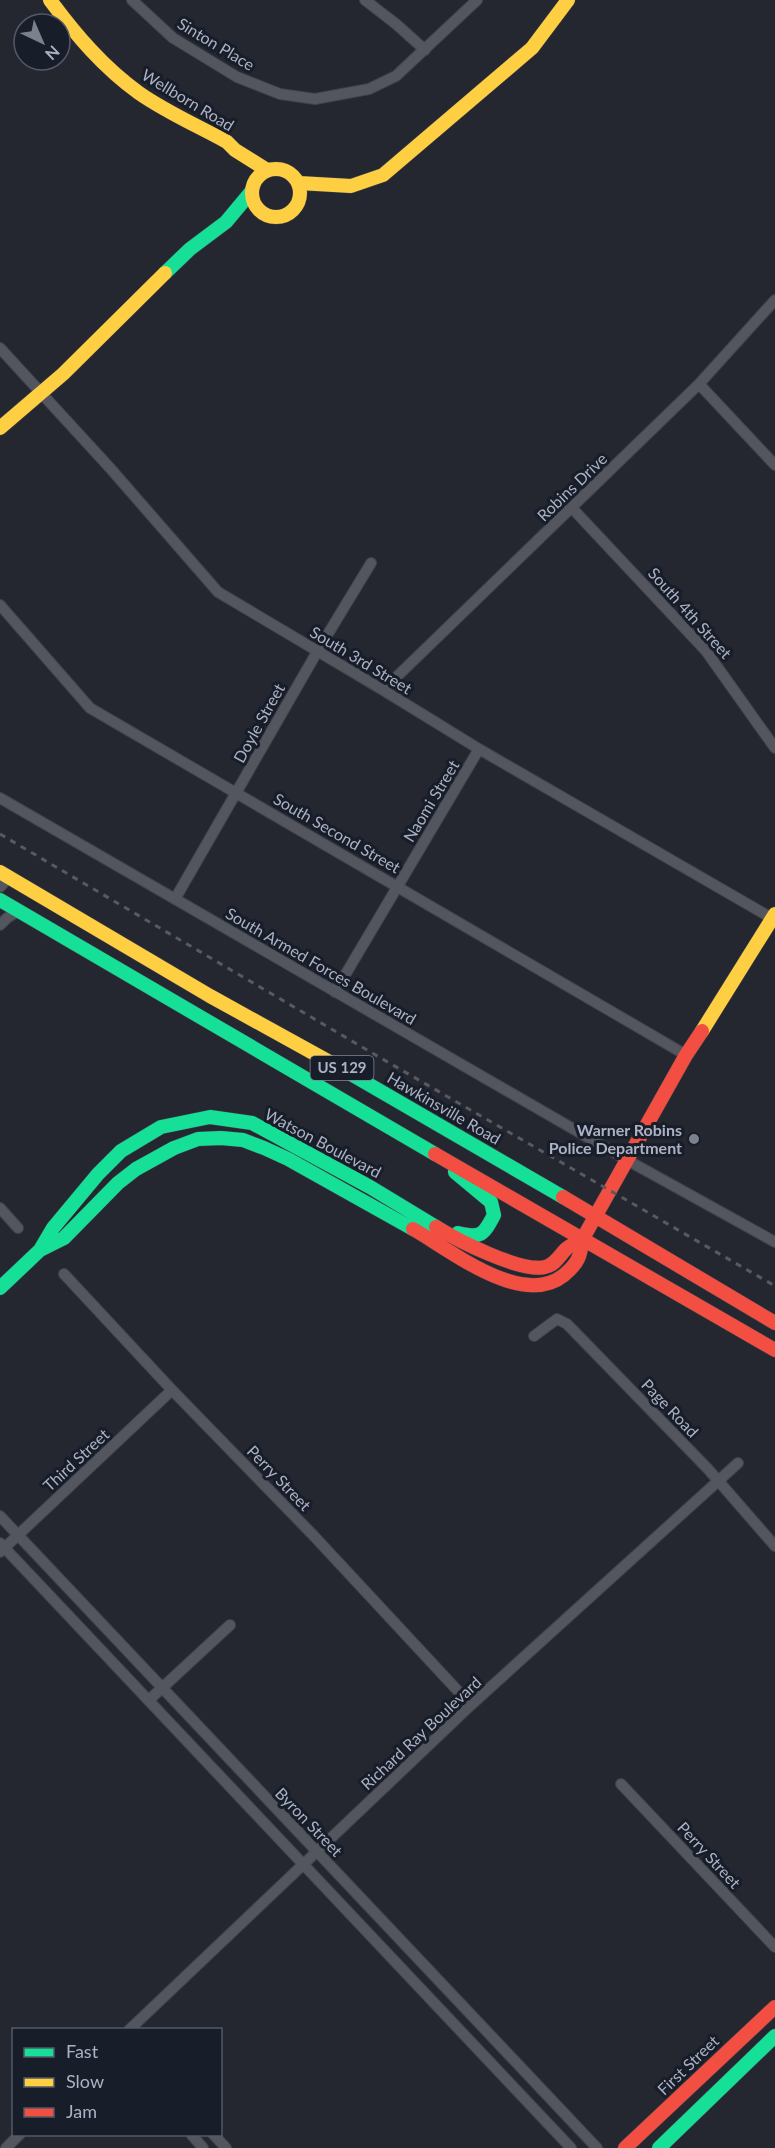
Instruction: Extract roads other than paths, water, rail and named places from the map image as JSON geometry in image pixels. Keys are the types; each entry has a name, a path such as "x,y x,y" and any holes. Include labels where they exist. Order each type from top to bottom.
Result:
{"street":[{"name":"Wellborn Road","path":"50,0 77,36 101,61 139,93 227,142 235,150 267,170"},
{"name":"Sinton Place","path":"132,0 172,38 237,77 280,94 315,99 369,89 396,76 477,0"},
{"path":"365,0 425,50"},
{"path":"299,202 335,188 370,182 383,175 532,48 568,0"},
{"path":"0,428 63,374 190,249 226,222 253,186 267,170 274,168 289,171 299,183 299,202 295,208 283,216 268,216 261,212 256,207 253,186 235,150"},
{"path":"299,183 335,188"},
{"path":"226,222 261,212"},
{"name":"Robins Drive","path":"383,690 699,384 775,300"},
{"name":"South 3rd Street","path":"0,348 218,592 479,749 774,917"},
{"path":"699,384 775,465"},
{"name":"South 4th Street","path":"572,508 706,651 775,747"},
{"name":"Doyle Street","path":"175,898 371,563"},
{"name":"South Second Street","path":"0,605 90,708 686,1055"},
{"name":"Naomi Street","path":"335,992 479,749"},
{"name":"South Armed Forces Boulevard","path":"0,798 627,1160 775,1242"},
{"name":"Hawkinsville Road","path":"3,879 473,1143 775,1323"},
{"name":"US 129","path":"0,900 418,1145 775,1350"},
{"path":"0,925 18,911"},
{"name":"Watson Boulevard","path":"40,1250 64,1238 118,1183 136,1169 174,1148 198,1140 221,1138 243,1140 288,1159 420,1233 462,1261 484,1272 520,1284 544,1284 560,1278 581,1256 582,1240 686,1055 774,917"},
{"name":"Watson Boulevard","path":"0,1288 40,1250 53,1228 98,1174 122,1151 161,1127 210,1117 252,1123 370,1187 450,1236 481,1251 535,1268 547,1267 557,1260 567,1246 582,1240"},
{"path":"418,1145 485,1197 491,1203 494,1215 485,1232 475,1237 463,1235 424,1220"},
{"path":"0,1208 18,1228"},
{"name":"Perry Street","path":"64,1274 172,1390 313,1535 471,1705"},
{"name":"Page Road","path":"534,1336 557,1319 567,1324 718,1481 775,1546"},
{"name":"Third Street","path":"1,1548 17,1536 172,1390"},
{"name":"Richard Ray Boulevard","path":"131,2028 471,1705 738,1463"},
{"name":"Byron Street","path":"0,1516 597,2148"},
{"name":"Byron Street","path":"1,1548 149,1700 571,2148"},
{"path":"39,1585 52,1573"},
{"path":"149,1700 230,1625"},
{"path":"221,1776 234,1764"},
{"name":"Perry Street","path":"621,1784 775,1947"},
{"name":"First Street","path":"625,2148 775,2007"},
{"path":"659,2148 775,2036"},
{"path":"6,2148 18,2136"},
{"path":"192,2136 203,2148"},
{"path":"215,2136 226,2148"}],"railway":[{"path":"0,834 775,1286"}],"place":[{"name":"Warner Robins Police Department","path":"694,1139"}]}
